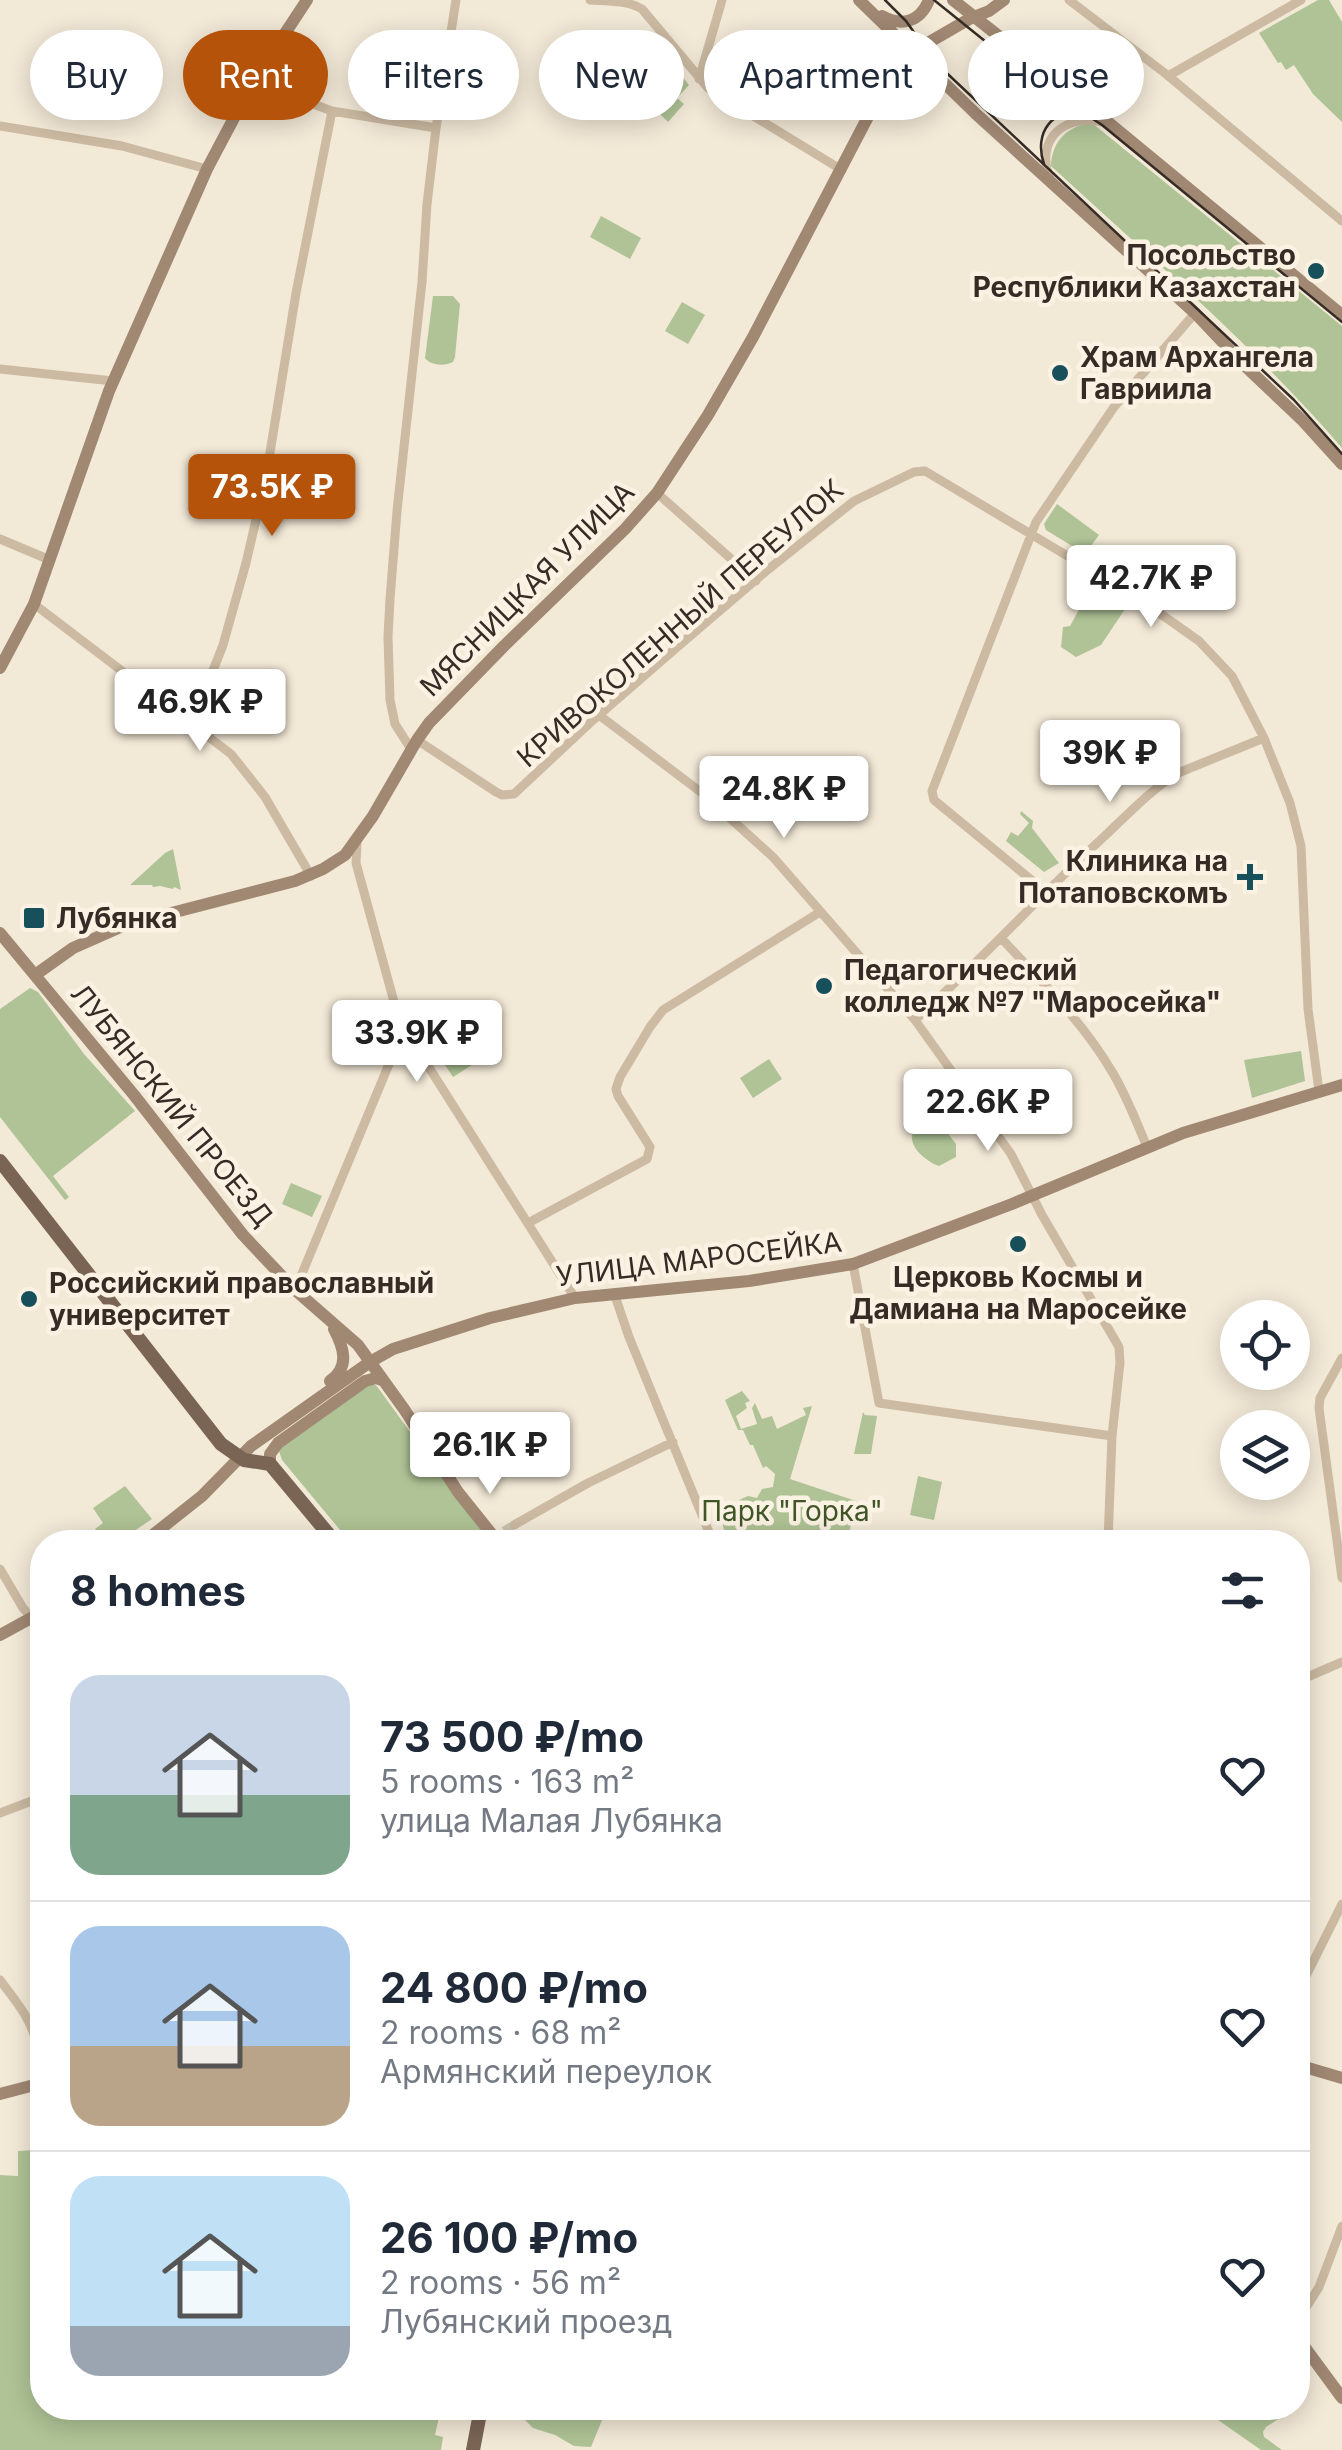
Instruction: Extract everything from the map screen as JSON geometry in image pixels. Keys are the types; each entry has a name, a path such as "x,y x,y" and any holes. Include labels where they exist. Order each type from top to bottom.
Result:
{"main road":[{"path":"287,30 307,0"},
{"path":"860,0 890,30"},
{"path":"875,13 899,23 908,22 923,12 929,0"},
{"path":"953,0 1342,315"},
{"name":"МЯСНИЦКАЯ УЛИЦА","path":"948,31 1004,0"},
{"path":"948,87 1196,314 1342,464"},
{"path":"0,668 6,642 34,604 113,381 207,169 233,120"},
{"name":"МЯСНИЦКАЯ УЛИЦА","path":"35,975 73,948 125,925 311,876 336,862 357,840 429,723 657,494 753,337 867,120"},
{"name":"ЛУБЯНСКИЙ ПРОЕЗД","path":"0,933 130,1090 243,1236 294,1289 358,1346 458,1492 492,1530"},
{"name":"УЛИЦА МАРОСЕЙКА","path":"296,1413 394,1349 448,1331 576,1298 749,1281 853,1264 1198,1128 1342,1085"},
{"path":"0,1161 213,1434 240,1458 270,1464 325,1530"},
{"path":"159,1530 202,1496 251,1446 338,1376 343,1366 341,1344 320,1311"},
{"path":"270,1464 270,1454 278,1443 368,1379 384,1381"},
{"path":"0,1635 30,1619"},
{"path":"1310,2069 1342,2078"},
{"path":"0,2094 30,2086"},
{"path":"1310,2354 1342,2398"},
{"path":"473,2450 479,2420"}],"street":[{"path":"414,744 393,718 388,637 396,511 427,204 456,0"},
{"path":"590,0 628,2 642,9 709,89 842,170"},
{"path":"699,79 722,0"},
{"path":"1069,0 1168,76 1342,221"},
{"path":"1168,76 1300,0"},
{"path":"328,110 436,128"},
{"path":"188,720 223,644 246,563 266,477 299,275 332,111"},
{"path":"1052,183 1046,157 1053,136 1064,125 1082,119 1108,123"},
{"path":"0,126 122,146 207,169"},
{"path":"1046,892 934,800 932,794 1031,533 1114,407 1196,314"},
{"path":"0,369 113,381"},
{"name":"КРИВОКОЛЕННЫЙ ПЕРЕУЛОК","path":"414,744 496,792 514,794 599,715 854,501 920,471 1031,533"},
{"path":"657,494 756,581"},
{"path":"1031,533 1138,598 1199,642 1232,676 1264,738 1290,803 1303,860 1308,1009 1320,1092"},
{"path":"0,540 50,560"},
{"path":"34,604 238,761 265,796 311,876"},
{"path":"599,715 702,792 773,857 915,1020 1004,1144 1119,1347 1108,1530"},
{"path":"915,1020 1175,774 1264,738"},
{"path":"357,840 356,863 404,1028 576,1298"},
{"path":"528,1223 647,1159 649,1145 616,1089 660,1012 820,912"},
{"path":"1002,939 1103,1056 1147,1148"},
{"path":"294,1289 404,1028"},
{"path":"853,1264 879,1403 1112,1436"},
{"path":"614,1293 708,1530"},
{"path":"1342,1358 1320,1398 1319,1408 1342,1578"},
{"path":"514,1525 574,1490 672,1442"},
{"path":"0,1569 30,1606"},
{"path":"1310,1676 1342,1662"},
{"path":"0,1814 30,1802"},
{"path":"1310,1968 1342,1904"},
{"path":"0,1980 30,2025"},
{"path":"1310,2301 1342,2226"}],"green space":[{"path":"1318,0 1329,0 1342,22 1342,122 1313,94 1294,65 1286,70 1278,63 1259,33"},
{"path":"1092,123 1342,326 1342,448 1237,338 1051,166 1054,149 1063,136"},
{"path":"601,216 641,238 630,259 590,237"},
{"path":"433,296 453,296 460,304 455,357 446,364 434,364 425,358"},
{"path":"682,302 705,315 688,344 665,331"},
{"path":"1057,504 1099,535 1085,554 1046,530 1044,524"},
{"path":"1093,584 1127,606 1101,645 1076,657 1061,647 1063,627 1070,626"},
{"path":"1021,811 1033,821 1032,828 1059,863 1044,872 1006,841 1011,832 1018,836 1029,823"},
{"path":"173,849 181,890 130,885 165,853"},
{"path":"30,988 38,992 84,1054 135,1111 53,1176 69,1197 65,1200 0,1117 0,1009"},
{"path":"453,1030 475,1063 453,1077 431,1044"},
{"path":"1301,1051 1305,1081 1252,1098 1244,1060"},
{"path":"769,1059 782,1079 753,1098 740,1078"},
{"path":"936,1118 956,1144 956,1157 939,1166 921,1154 912,1140 915,1130"},
{"path":"291,1183 322,1196 312,1217 282,1204"},
{"path":"367,1384 376,1385 481,1530 340,1530 282,1460 281,1447"},
{"name":"Парк \"Горка\"","path":"742,1391 750,1401 736,1416 741,1429 757,1424 752,1408 755,1403 762,1419 772,1416 777,1429 806,1415 803,1408 812,1406 790,1479 865,1504 862,1517 853,1516 850,1530 724,1530 721,1514 732,1508 732,1503 738,1504 748,1496 757,1498 762,1489 773,1487 775,1474 766,1466 763,1468 753,1445 743,1430 738,1430 725,1400"},
{"path":"863,1412 877,1416 871,1454 854,1454"},
{"path":"918,1476 942,1482 934,1520 910,1515"},
{"path":"125,1486 152,1519 136,1530 96,1530 103,1523 93,1508"},
{"path":"30,2150 30,2420 438,2420 435,2435 443,2437 441,2450 0,2450 0,2175 18,2176 18,2151"},
{"path":"525,2420 602,2420 591,2447 574,2446 533,2428"},
{"path":"1218,2420 1277,2420 1263,2432 1282,2450 1261,2450"}],"tunnel":[{"path":"506,1530 514,1525"}],"tram line":[{"path":"885,0 906,21 935,62 1294,400 1342,454"},
{"path":"934,0 1031,78 1102,125 1342,322"},
{"path":"1044,164 1041,142 1054,120"}],"place":[{"name":"Посольство Республики Казахстан","path":"1316,271"},
{"name":"Храм Архангела Гавриила","path":"1060,373"},
{"name":"Клиника на Потаповскомъ","path":"1250,877"},
{"name":"Лубянка","path":"34,918"},
{"name":"Педагогический колледж №7 \"Маросейка\"","path":"824,986"},
{"name":"Церковь Космы и Дамиана на Маросейке","path":"1018,1244"},
{"name":"Российский православный университет","path":"29,1299"}]}
